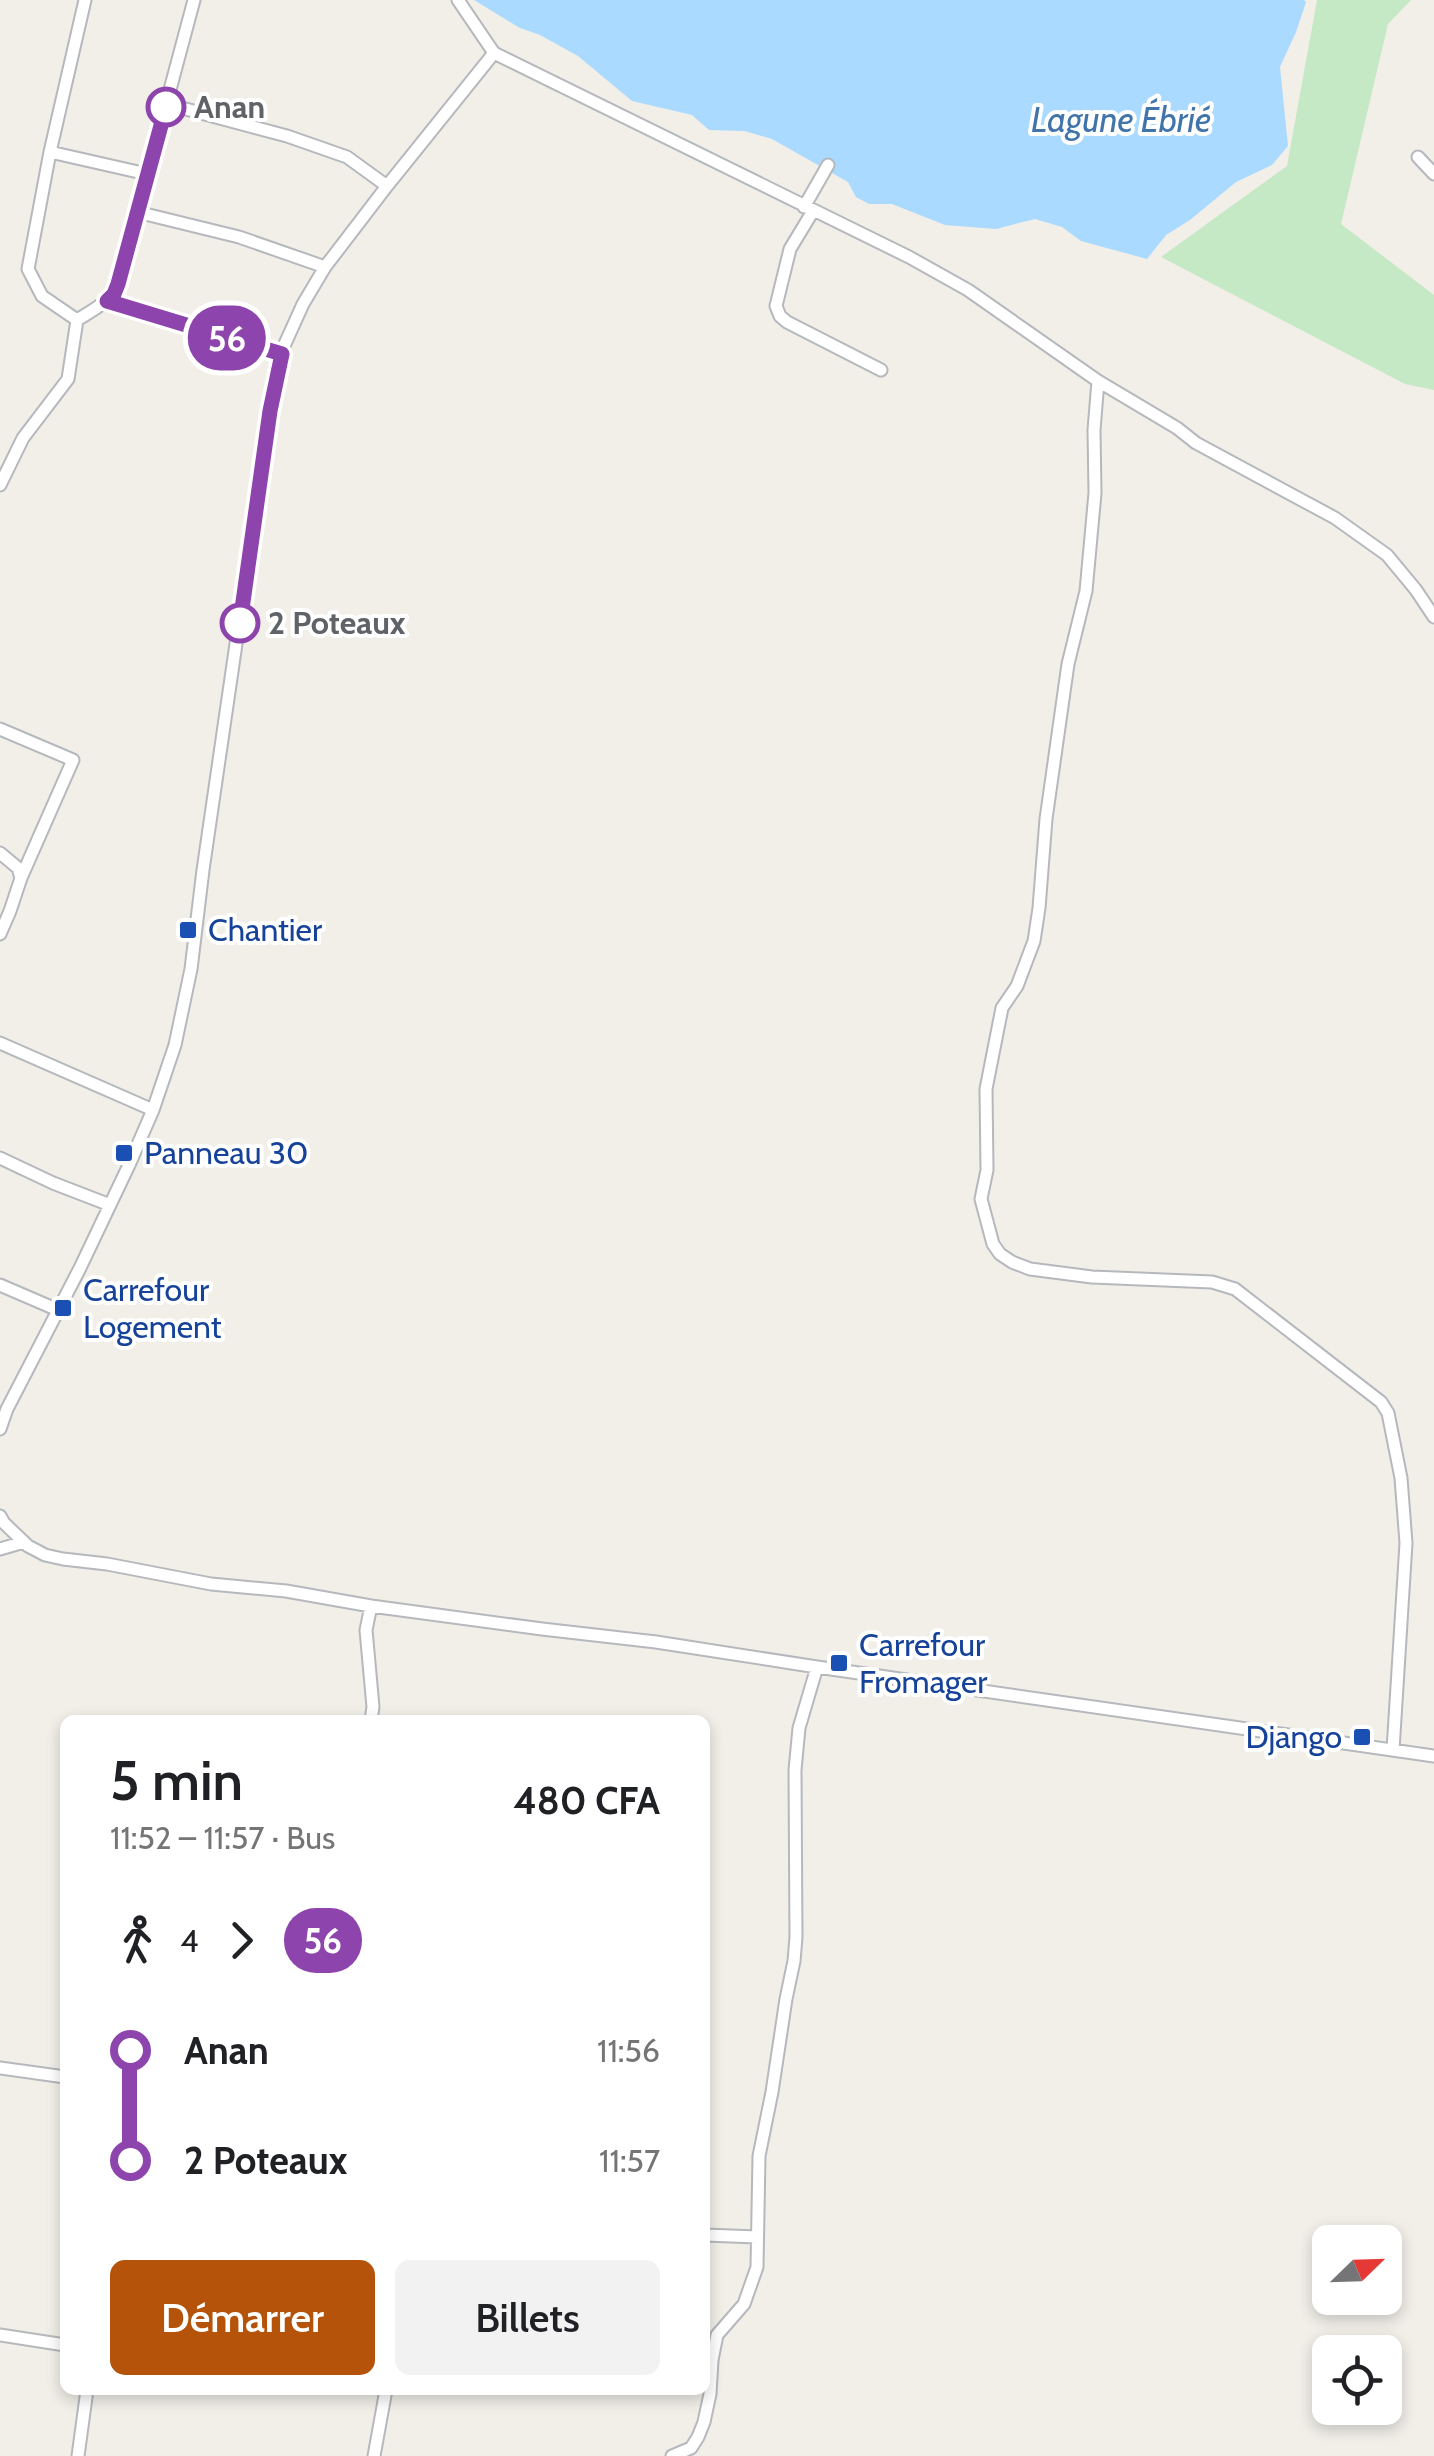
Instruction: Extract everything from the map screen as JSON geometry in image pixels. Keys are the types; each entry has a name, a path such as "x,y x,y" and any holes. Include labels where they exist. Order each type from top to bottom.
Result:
{"street":[{"path":"77,320 42,296 28,269 85,0"},
{"path":"0,485 23,438 68,378 77,320 107,301 118,284 194,0"},
{"path":"458,0 494,53 909,257 968,290 1098,380 1178,428 1196,444 1334,518 1387,555 1434,618"},
{"path":"0,1428 110,1205 153,1110 175,1045 190,970 270,411 282,354 303,304 325,267 494,53"},
{"path":"166,104 286,136 347,157 387,186"},
{"path":"50,152 147,174"},
{"path":"1418,157 1434,174"},
{"path":"828,165 790,249 776,306 786,322 881,370"},
{"path":"137,212 239,237 325,267"},
{"path":"107,301 282,354"},
{"path":"1098,380 1088,580 1068,664 1034,940 1017,986 1002,1008 986,1089 987,1170 982,1199 986,1224 1000,1254 1030,1269 1092,1277 1212,1282 1235,1288 1381,1402 1388,1413 1401,1478 1406,1543 1393,1750"},
{"path":"0,730 73,760 20,878 0,934"},
{"path":"0,853 18,868 20,878"},
{"path":"0,1043 153,1110"},
{"path":"0,1158 110,1205"},
{"path":"0,1285 58,1310"},
{"path":"0,1516 24,1542 46,1555 211,1584 656,1642 1434,1756"},
{"path":"0,1548 24,1542"},
{"path":"371,1606 366,1630 372,1715"},
{"path":"710,2394 714,2343 744,2304 759,2259 759,2156 796,1937 794,1770 799,1728 817,1667"},
{"path":"0,2068 60,2076"},
{"path":"710,2235 757,2237"},
{"path":"0,2335 60,2344"},
{"path":"78,2456 86,2395"},
{"path":"374,2456 385,2395"},
{"path":"672,2456 691,2448 704,2422 710,2395"}],"green space":[{"path":"1317,0 1411,0 1388,24 1341,224 1434,295 1434,390 1405,384 1161,257 1287,166"}],"water":[{"name":"Lagune Ébrié","path":"474,0 1306,2 1280,67 1288,146 1272,165 1236,182 1166,235 1147,259 1081,241 1062,227 1035,219 996,229 945,225 892,204 869,204 856,197 848,182 772,139 745,131 709,130 692,115 632,101 578,56"}],"bus line":[{"name":"56","path":"166,107 118,284 107,301 282,354 270,411 240,623"}],"place":[{"name":"Anan","path":"166,107"},
{"name":"2 Poteaux","path":"240,623"},
{"name":"Chantier","path":"188,930"},
{"name":"Panneau 30","path":"124,1153"},
{"name":"Carrefour Logement","path":"63,1308"},
{"name":"Carrefour Fromager","path":"839,1663"},
{"name":"Django","path":"1362,1737"}]}
